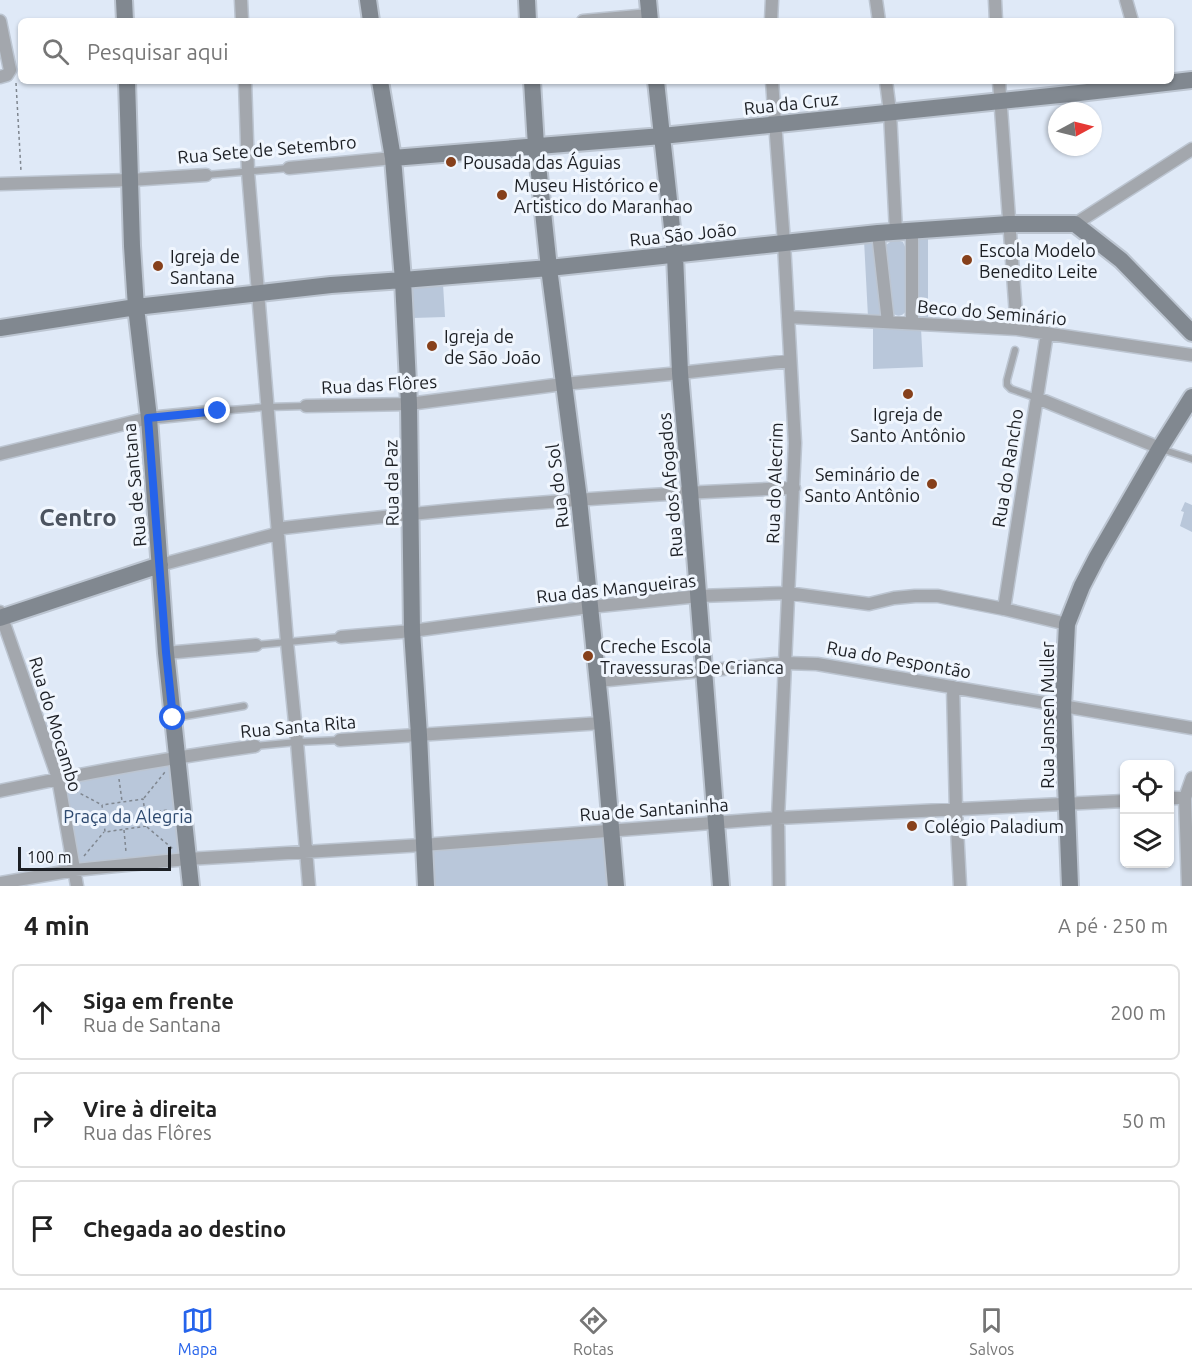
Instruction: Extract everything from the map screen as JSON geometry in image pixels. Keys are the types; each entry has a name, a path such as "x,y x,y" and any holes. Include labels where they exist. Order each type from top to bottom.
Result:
{"street":[{"path":"124,0 125,18"},
{"path":"241,0 242,18"},
{"path":"368,0 371,18"},
{"path":"527,0 528,18"},
{"path":"771,18 772,0"},
{"path":"876,0 879,18"},
{"path":"995,0 996,18"},
{"path":"1126,0 1131,18"},
{"path":"605,18 649,12"},
{"path":"0,21 5,73"},
{"name":"Rua da Cruz","path":"1174,81 1192,80"},
{"name":"Rua de Santana","path":"127,84 136,307 148,418 173,718 172,763 191,886"},
{"path":"245,84 248,172 309,886"},
{"name":"Rua da Paz","path":"381,84 393,158 403,280 409,404 412,631 426,886"},
{"name":"Rua do Sol","path":"532,84 549,268 579,499 616,886"},
{"name":"Rua dos Afogados","path":"656,84 675,255 680,373 721,886"},
{"name":"Rua do Alecrim","path":"772,84 795,443 778,818 779,886"},
{"path":"886,84 912,323"},
{"path":"999,84 1017,329"},
{"name":"Rua da Cruz","path":"537,146 662,136 1000,102 1143,84"},
{"name":"Rua Sete de Setembro","path":"289,168 537,146"},
{"path":"1192,149 1075,224 1121,260 1192,333"},
{"name":"Rua Sete de Setembro","path":"0,184 206,175"},
{"name":"Rua São João","path":"0,328 136,307 258,292 549,268 878,233 1009,224 1075,224"},
{"path":"878,233 888,322"},
{"name":"Beco do Seminário","path":"788,317 1017,329 1192,355"},
{"name":"Rua do Rancho","path":"1004,609 1047,333"},
{"name":"Rua das Flôres","path":"306,406 409,404 563,384 789,361"},
{"path":"1036,398 1160,448"},
{"name":"Rua Jansen Muller","path":"1070,886 1063,707 1067,624 1096,557 1192,398"},
{"name":"Rua das Flôres","path":"0,454 148,418 218,411"},
{"path":"1,615 160,566 272,535 283,528 411,513 579,499 690,491 794,488"},
{"name":"Rua das Mangueiras","path":"341,637 412,631 589,607 699,596 787,593 868,604 894,598 938,596 1067,624"},
{"name":"Rua do Mocambo","path":"1,615 58,778 77,865 77,886"},
{"name":"Rua das Mangueiras","path":"166,652 256,645"},
{"name":"Rua do Pespontão","path":"598,681 785,663 817,664 1192,728"},
{"path":"953,687 960,886"},
{"name":"Rua Santa Rita","path":"340,740 602,723"},
{"name":"Rua Santa Rita","path":"0,791 58,778 172,763 255,746"},
{"path":"1188,886 1185,798 1192,778"},
{"path":"1174,798 1185,798"},
{"name":"Rua de Santaninha","path":"0,882 77,865 307,852 778,818 1120,801"}],"lane":[{"name":"Rua Sete de Setembro","path":"206,175 289,168"},
{"path":"1015,350 1007,385 1011,389 1036,398"},
{"name":"Rua das Flôres","path":"218,411 306,406"},
{"path":"1160,448 1192,459"},
{"name":"Rua das Mangueiras","path":"256,645 341,637"},
{"path":"173,718 243,706"},
{"name":"Rua Santa Rita","path":"255,746 340,740"}],"path":[{"path":"17,95 22,183"},
{"path":"158,770 172,763"},
{"path":"169,779 172,763"},
{"path":"79,785 69,787 102,805 143,799 172,763"},
{"path":"119,778 122,802"},
{"path":"143,799 147,826 177,852 166,853"},
{"path":"102,805 105,832"},
{"path":"145,813 172,810"},
{"path":"74,822 104,818"},
{"path":"77,865 105,832 147,826"},
{"path":"124,829 126,856"}],"green space":[{"path":"928,235 928,320 921,319 917,313 916,242 919,237"},
{"path":"894,239 903,242 906,249 906,311 899,316 891,312 885,250 886,245"},
{"path":"864,240 875,247 881,313 879,316 868,317"},
{"path":"443,284 445,317 413,318 410,286"},
{"path":"873,326 921,328 923,367 873,369"},
{"path":"1185,502 1192,505 1192,532 1180,526 1184,512 1181,511"},
{"name":"Praça da Alegria","path":"172,763 182,855 78,865 63,782"},
{"path":"605,834 610,886 431,886 429,848"}],"place":[{"name":"Pousada das Águias","path":"451,162"},
{"name":"Museu Histórico e Artistico do Maranhao","path":"502,195"},
{"name":"Escola Modelo Benedito Leite","path":"967,260"},
{"name":"Igreja de Santana","path":"158,266"},
{"name":"Igreja de de São João","path":"432,346"},
{"name":"Igreja de Santo Antônio","path":"908,394"},
{"name":"Seminário de Santo Antônio","path":"932,484"},
{"name":"Creche Escola Travessuras De Crianca","path":"588,656"},
{"name":"Colégio Paladium","path":"912,826"}],"district":[{"name":"Centro","path":"78,517"}],"route":[{"path":"173,718 148,418 218,411"}]}
